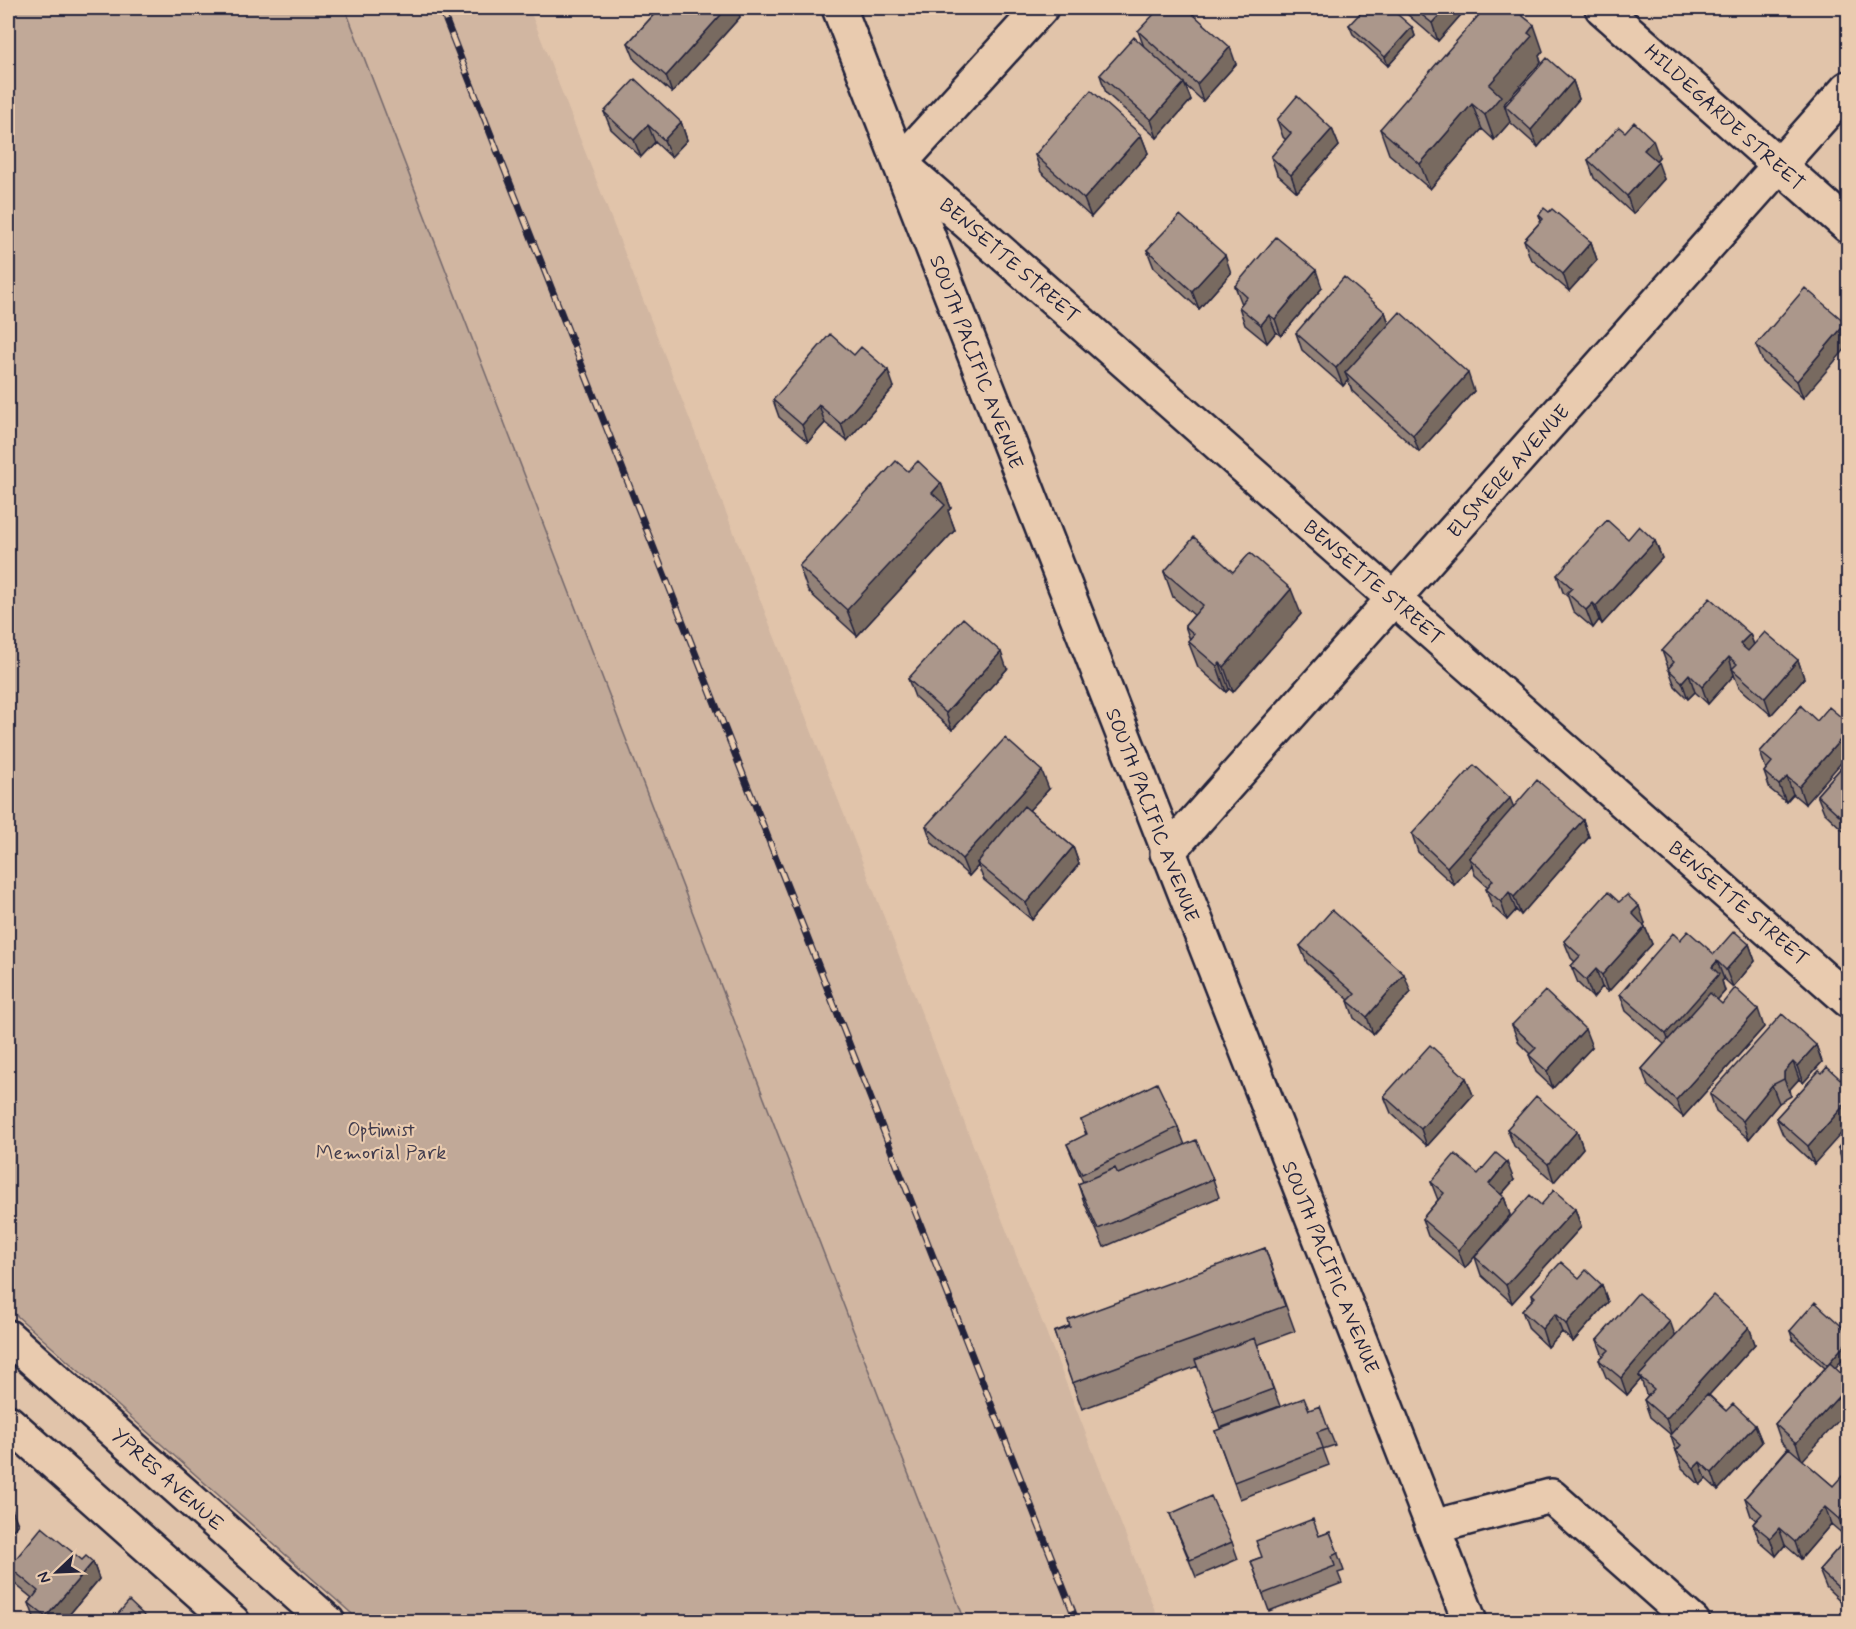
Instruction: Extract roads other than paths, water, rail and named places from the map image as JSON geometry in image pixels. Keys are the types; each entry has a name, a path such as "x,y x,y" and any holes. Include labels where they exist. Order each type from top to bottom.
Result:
{"street":[{"name":"SOUTH PACIFIC AVENUE","path":"839,8 1167,853 1470,1622"},
{"path":"900,163 1041,8"},
{"name":"HILDEGARDE STREET","path":"1602,8 1848,226"},
{"name":"ELSMERE AVENUE","path":"1167,853 1848,88"},
{"name":"BENSETTE STREET","path":"900,163 1848,1000"},
{"name":"YPRES AVENUE","path":"8,1336 328,1622"},
{"path":"8,1422 233,1622"},
{"path":"1433,1527 1551,1496 1693,1622"}],"railway":[{"path":"441,8 1077,1622"}],"park label":[{"name":"Optimist Memorial Park","path":"381,1140"}]}
